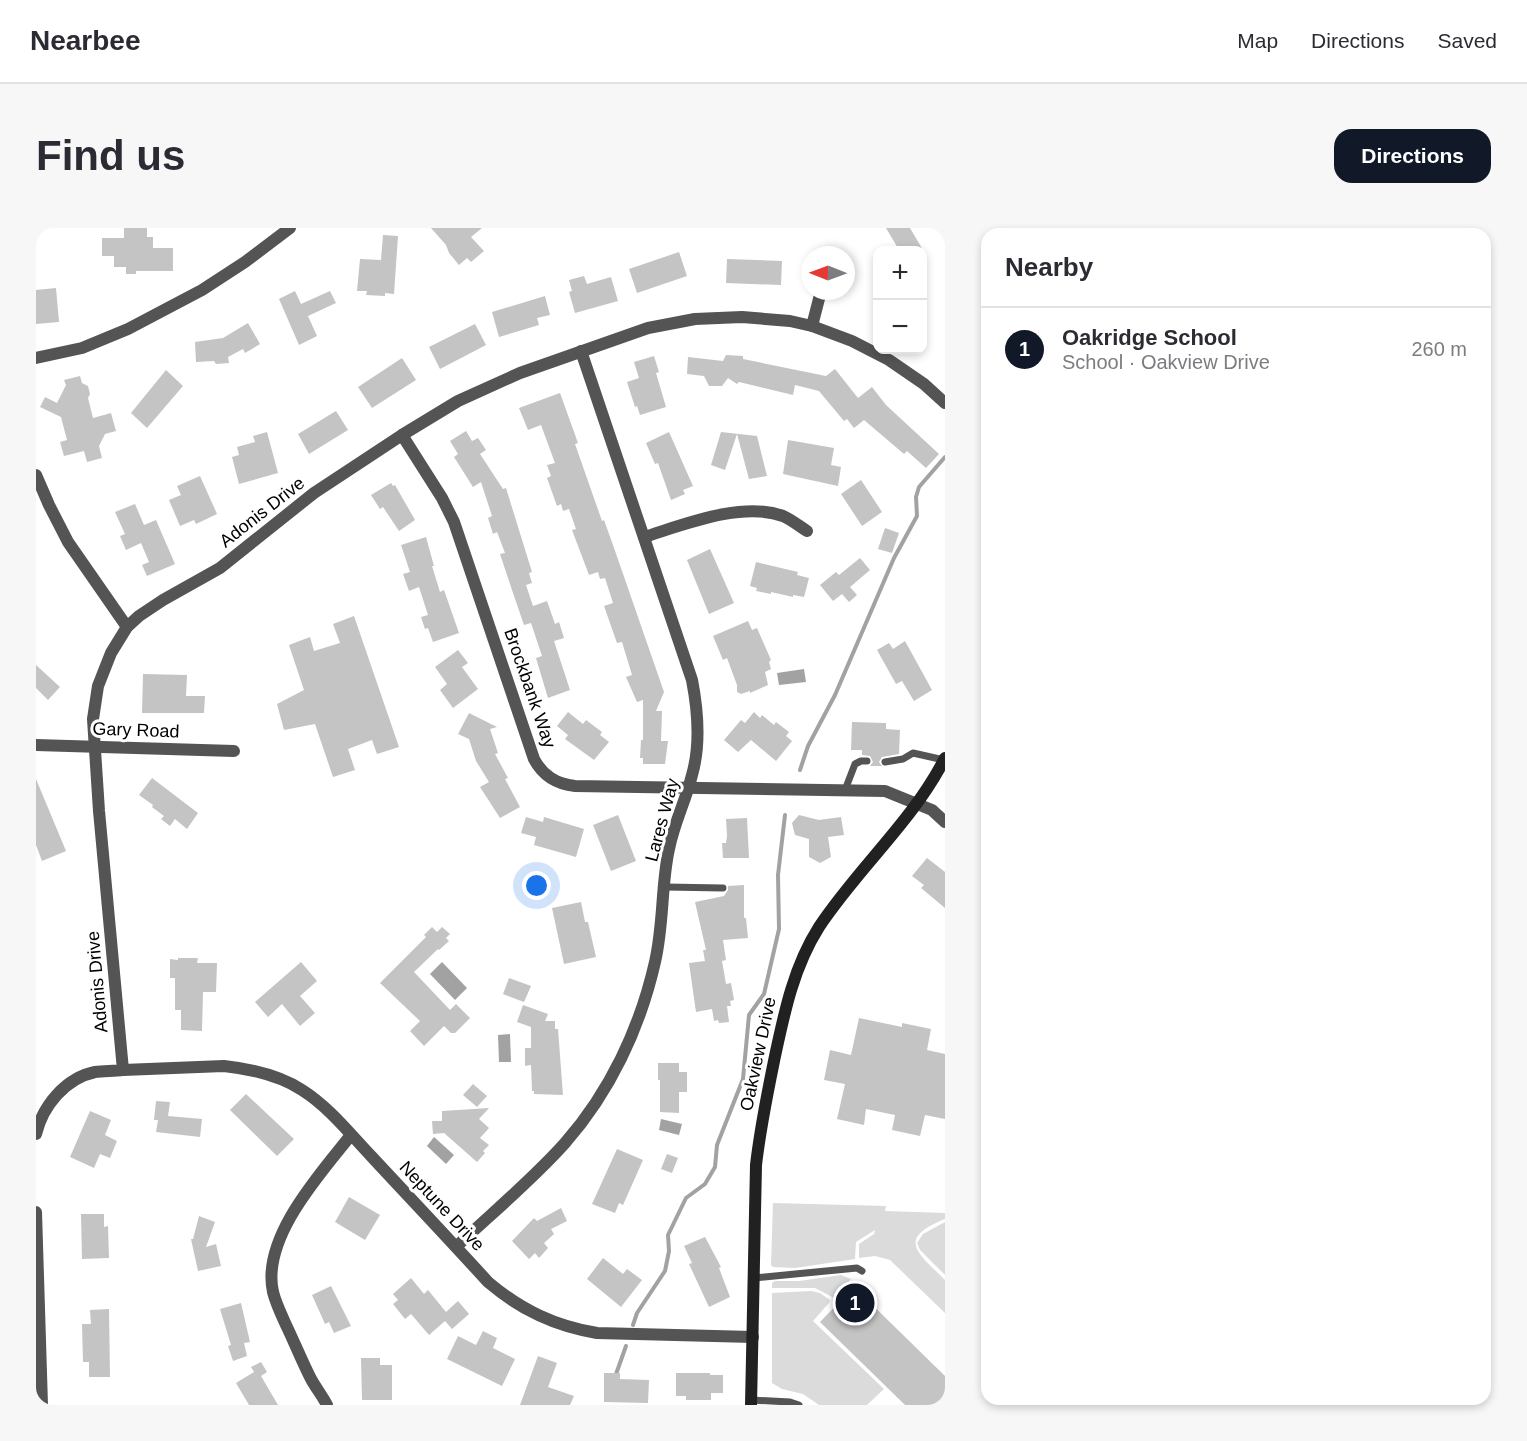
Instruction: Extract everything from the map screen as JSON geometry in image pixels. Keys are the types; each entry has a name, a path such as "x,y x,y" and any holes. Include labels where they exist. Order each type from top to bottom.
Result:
{"street":[{"path":"36,358 82,348 149,318 223,277 290,228"},
{"path":"812,326 819,300"},
{"name":"Adonis Drive","path":"123,1070 93,719 99,686 111,653 126,627 163,600 220,568 297,505 402,435 478,391 520,373 648,328 719,317 766,318 812,326 852,340 889,360 924,384 945,404"},
{"name":"Lares Way","path":"456,1247 564,1144 609,1081 633,1034 650,985 660,936 669,847 689,788 698,746 696,697 688,666 580,351"},
{"name":"Brockbank Way","path":"402,435 442,498 454,522 532,753 542,771 551,780 569,785 885,791 932,810 945,822"},
{"path":"36,475 68,542 126,627"},
{"path":"644,537 706,519 754,512 783,516 807,531"},
{"name":"Gary Road","path":"36,746 234,751"},
{"name":"Oakview Drive","path":"751,1402 755,1183 758,1146 782,1021 793,981 809,944 820,926 929,787 945,759"},
{"name":"Neptune Drive","path":"123,1070 224,1066 262,1073 301,1089 325,1109 501,1293 528,1311 557,1324 577,1330 617,1335 753,1337"},
{"path":"36,1134 47,1108 63,1089 95,1072 123,1070"},
{"path":"327,1405 311,1379 278,1305 273,1291 272,1275 278,1247 294,1213 316,1179 351,1136"},
{"path":"36,1212 42,1405"}],"lane":[{"path":"885,762 903,759 913,753 945,759"},
{"path":"845,790 855,764 867,761"},
{"path":"665,887 723,888"},
{"path":"753,1278 857,1268 862,1271"},
{"path":"751,1402 790,1402 799,1405"}],"shaded area":[{"path":"804,669 806,682 779,685 777,673"},
{"path":"442,962 467,988 455,1000 430,974"},
{"path":"510,1034 511,1062 499,1062 498,1035"},
{"path":"661,1119 682,1124 679,1135 659,1130"},
{"path":"434,1137 454,1155 446,1164 427,1146"},
{"path":"773,1203 886,1206 885,1211 945,1213 945,1219 920,1233 916,1246 920,1254 945,1280 945,1313 890,1260 875,1256 859,1258 859,1244 874,1234 875,1230 856,1242 855,1259 795,1268 773,1267 771,1265"},
{"path":"945,1222 945,1275 920,1250 917,1243 923,1234"},
{"path":"841,1275 851,1279 834,1298 815,1288 772,1288 772,1283 775,1281 799,1281"},
{"path":"811,1291 820,1293 830,1300 813,1321 884,1389 867,1405 819,1405 803,1394 782,1389 772,1383 772,1293"}],"building":[{"path":"124,228 147,228 147,237 153,237 153,248 173,248 173,271 136,271 136,274 126,274 126,267 114,267 114,256 102,256 102,238 124,238"},
{"path":"431,228 482,228 471,237 484,251 471,262 467,258 459,265"},
{"path":"886,228 910,228 921,246 897,246"},
{"path":"383,235 398,236 394,294 366,295 367,291 357,291 360,259 381,260"},
{"path":"679,252 687,276 637,293 629,269"},
{"path":"727,259 782,261 781,285 726,283"},
{"path":"584,276 587,284 611,277 618,301 575,313 569,292 572,291 569,280"},
{"path":"56,288 59,322 36,324 36,290"},
{"path":"295,291 301,304 330,291 336,303 308,316 317,336 299,345 279,299"},
{"path":"545,296 550,315 537,318 539,325 499,337 492,312"},
{"path":"248,323 260,344 245,353 243,349 228,357 229,363 196,362 195,342 223,338"},
{"path":"475,324 486,345 440,369 429,347"},
{"path":"726,355 743,356 743,359 826,376 835,369 858,398 872,387 886,405 939,454 926,468 907,451 904,454 864,420 854,428 847,419 844,421 819,391 795,385 793,395 739,382 737,384 728,378 722,386 709,386 704,376 687,374 688,357 723,361"},
{"path":"654,356 659,372 656,373 666,407 640,415 627,382 639,378 634,362"},
{"path":"402,358 416,380 372,408 358,387"},
{"path":"166,370 183,386 147,428 131,413"},
{"path":"80,376 82,383 88,386 90,394 88,398 93,418 111,413 116,431 105,434 99,446 102,458 87,462 84,451 64,456 60,442 67,440 61,417 40,407 45,397 57,403 66,385 64,380"},
{"path":"560,393 578,443 575,444 664,692 656,711 662,711 661,741 668,741 665,764 643,764 643,758 640,758 641,740 643,740 643,700 637,702 626,677 632,675 622,642 617,643 604,606 613,603 605,578 600,579 598,572 589,575 572,530 576,529 569,509 563,511 561,504 557,506 547,478 551,476 547,465 555,463 541,425 528,430 519,408"},
{"path":"336,411 348,430 309,454 298,434"},
{"path":"466,431 472,441 478,438 486,450 480,454 503,489 506,488 532,572 529,573 532,583 526,585 533,606 547,601 555,624 559,622 564,638 554,641 570,690 548,698 536,658 542,656 531,623 524,625 500,554 505,553 497,532 493,534 488,518 492,516 481,482 473,487 454,457 458,454 450,441"},
{"path":"267,432 278,473 239,484 232,457 239,455 237,447 255,442 253,436"},
{"path":"669,432 693,486 683,490 685,494 671,500 658,463 655,464 646,443"},
{"path":"721,432 757,436 767,476 749,479 737,434 725,470 711,465"},
{"path":"788,440 834,448 831,465 841,467 838,486 783,474"},
{"path":"200,476 217,514 196,524 194,520 180,526 169,500 181,495 177,486"},
{"path":"861,480 882,512 862,526 841,494"},
{"path":"391,483 395,485 415,520 399,531 383,507 380,509 371,495"},
{"path":"135,504 144,525 156,520 175,564 147,576 142,565 149,562 141,543 126,550 120,536 125,534 115,512"},
{"path":"885,528 899,533 892,553 878,549"},
{"path":"426,537 440,592 444,590 459,633 433,642 421,617 428,615 419,587 409,591 403,574 410,572 401,545"},
{"path":"710,549 734,603 709,614 687,560"},
{"path":"860,558 870,570 850,587 857,595 849,602 842,594 833,601 820,585 836,572 839,575"},
{"path":"756,562 798,572 797,575 809,578 804,597 756,591 757,588 750,586"},
{"path":"354,616 399,747 377,754 372,740 348,749 355,770 333,777 315,724 284,730 277,704 304,690 289,645 310,637 314,651 340,643 333,624"},
{"path":"748,621 752,630 757,628 771,660 769,662 771,669 765,672 768,685 750,693 750,691 741,694 737,692 737,685 727,658 723,660 713,636"},
{"path":"905,641 932,690 914,701 902,681 896,684 877,650 889,643 893,649"},
{"path":"458,650 468,663 462,667 478,689 453,708 440,690 447,684 435,667"},
{"path":"36,665 60,687 48,700 36,688"},
{"path":"143,674 187,675 186,696 205,696 204,713 142,713"},
{"path":"568,712 583,724 586,720 602,732 600,735 609,742 594,760 565,739 568,735 557,726"},
{"path":"754,712 760,718 762,715 774,725 776,722 789,732 786,736 792,741 776,761 751,740 738,752 724,740 741,720 745,723"},
{"path":"469,713 497,727 490,729 498,753 495,754 520,807 500,818 480,787 489,782 476,761 469,739 458,734"},
{"path":"852,722 886,723 886,729 900,730 899,754 882,757 879,762 882,766 870,766 873,762 870,756 862,755 862,750 851,750"},
{"path":"152,778 198,813 187,829 175,819 170,826 161,819 164,816 152,807 153,805 139,795"},
{"path":"36,779 66,851 42,861 36,845"},
{"path":"618,815 636,861 611,871 593,825"},
{"path":"799,815 819,820 841,817 844,835 828,837 831,857 820,863 809,857 809,839 795,835 792,823"},
{"path":"526,817 543,822 544,817 584,829 576,857 534,845 536,837 521,833"},
{"path":"747,818 749,858 723,858 722,843 726,843 727,836 726,819"},
{"path":"927,858 945,872 945,908 921,888 924,885 912,876"},
{"path":"744,885 744,918 746,918 748,938 723,940 726,960 722,961 726,984 731,983 734,1000 730,1001 731,1006 727,1006 729,1022 719,1023 718,1020 714,1021 712,1009 696,1012 689,963 705,961 703,950 706,950 695,902 724,896 728,886"},
{"path":"581,902 596,957 564,964 552,908"},
{"path":"432,927 437,932 442,927 450,934 446,938 449,941 414,972 450,1010 456,1004 470,1018 455,1033 451,1033 444,1026 424,1046 410,1031 420,1021 380,983 426,937 424,935"},
{"path":"178,958 198,958 197,963 217,963 216,992 203,992 202,1031 181,1030 181,1010 175,1010 175,978 170,978 170,959 178,960"},
{"path":"301,962 317,981 300,996 315,1013 300,1026 282,1004 268,1017 255,1002"},
{"path":"509,978 531,986 524,1002 503,994"},
{"path":"523,1005 548,1014 545,1021 555,1021 555,1029 558,1029 563,1095 534,1094 532,1091 531,1065 525,1066 525,1048 531,1048 531,1027 517,1022"},
{"path":"859,1018 902,1027 902,1023 931,1029 927,1050 945,1054 945,1119 925,1115 920,1136 892,1130 895,1115 866,1109 864,1125 837,1119 845,1084 824,1080 830,1050 851,1055"},
{"path":"658,1063 679,1063 679,1072 687,1072 687,1092 679,1092 679,1113 660,1112"},
{"path":"473,1084 487,1096 477,1107 463,1095"},
{"path":"246,1094 294,1139 277,1156 230,1110"},
{"path":"156,1101 170,1102 168,1116 202,1119 200,1137 156,1132 158,1120 154,1120"},
{"path":"489,1108 479,1119 489,1128 480,1138 489,1145 477,1162 444,1133 433,1134 432,1121 442,1121 442,1111"},
{"path":"90,1111 111,1120 105,1135 117,1141 110,1158 100,1154 94,1168 70,1157"},
{"path":"617,1149 643,1160 623,1205 619,1203 615,1213 592,1204"},
{"path":"667,1154 678,1158 672,1173 661,1169"},
{"path":"349,1197 380,1215 365,1240 335,1222"},
{"path":"561,1208 567,1221 551,1229 554,1234 544,1243 548,1248 539,1258 535,1253 529,1259 512,1241 534,1218 537,1221"},
{"path":"81,1214 104,1214 104,1227 108,1226 109,1258 82,1259"},
{"path":"199,1216 215,1222 206,1247 216,1244 221,1266 198,1271 191,1239 193,1239"},
{"path":"705,1237 721,1267 719,1268 730,1297 709,1307 689,1264 692,1263 684,1246"},
{"path":"603,1258 623,1274 627,1269 642,1280 621,1307 587,1279"},
{"path":"411,1278 424,1294 428,1290 446,1312 458,1301 469,1314 452,1329 445,1321 429,1335 411,1314 405,1319 393,1304 398,1300 393,1294"},
{"path":"331,1286 351,1326 334,1333 329,1322 325,1324 312,1295"},
{"path":"854,1287 945,1376 945,1405 905,1405 820,1322"},
{"path":"241,1303 250,1342 244,1343 247,1356 233,1361 228,1346 231,1345 220,1309"},
{"path":"109,1309 110,1377 89,1377 89,1362 83,1362 82,1324 91,1324 90,1310"},
{"path":"483,1331 497,1338 493,1348 515,1359 502,1386 447,1359 458,1336 476,1345"},
{"path":"538,1356 557,1363 548,1387 574,1396 570,1405 520,1405"},
{"path":"361,1358 380,1358 380,1365 392,1365 392,1400 362,1400"},
{"path":"261,1362 267,1372 261,1376 278,1405 249,1405 236,1383 254,1372 251,1367"},
{"path":"604,1373 620,1373 620,1379 649,1380 648,1403 604,1402"},
{"path":"676,1373 723,1375 723,1393 711,1393 711,1400 686,1400 686,1396 676,1396"}],"waterway":[{"path":"800,770 808,746 835,695 894,558 917,516 916,497 919,487 945,457"},
{"path":"633,1325 637,1313 665,1271 669,1251 668,1235 686,1198 705,1184 715,1167 717,1145 743,1079 749,1015 764,994 779,929 778,875 785,815"},
{"path":"615,1377 626,1346"}],"place":[{"name":"Oakridge School","path":"855,1303"}]}
